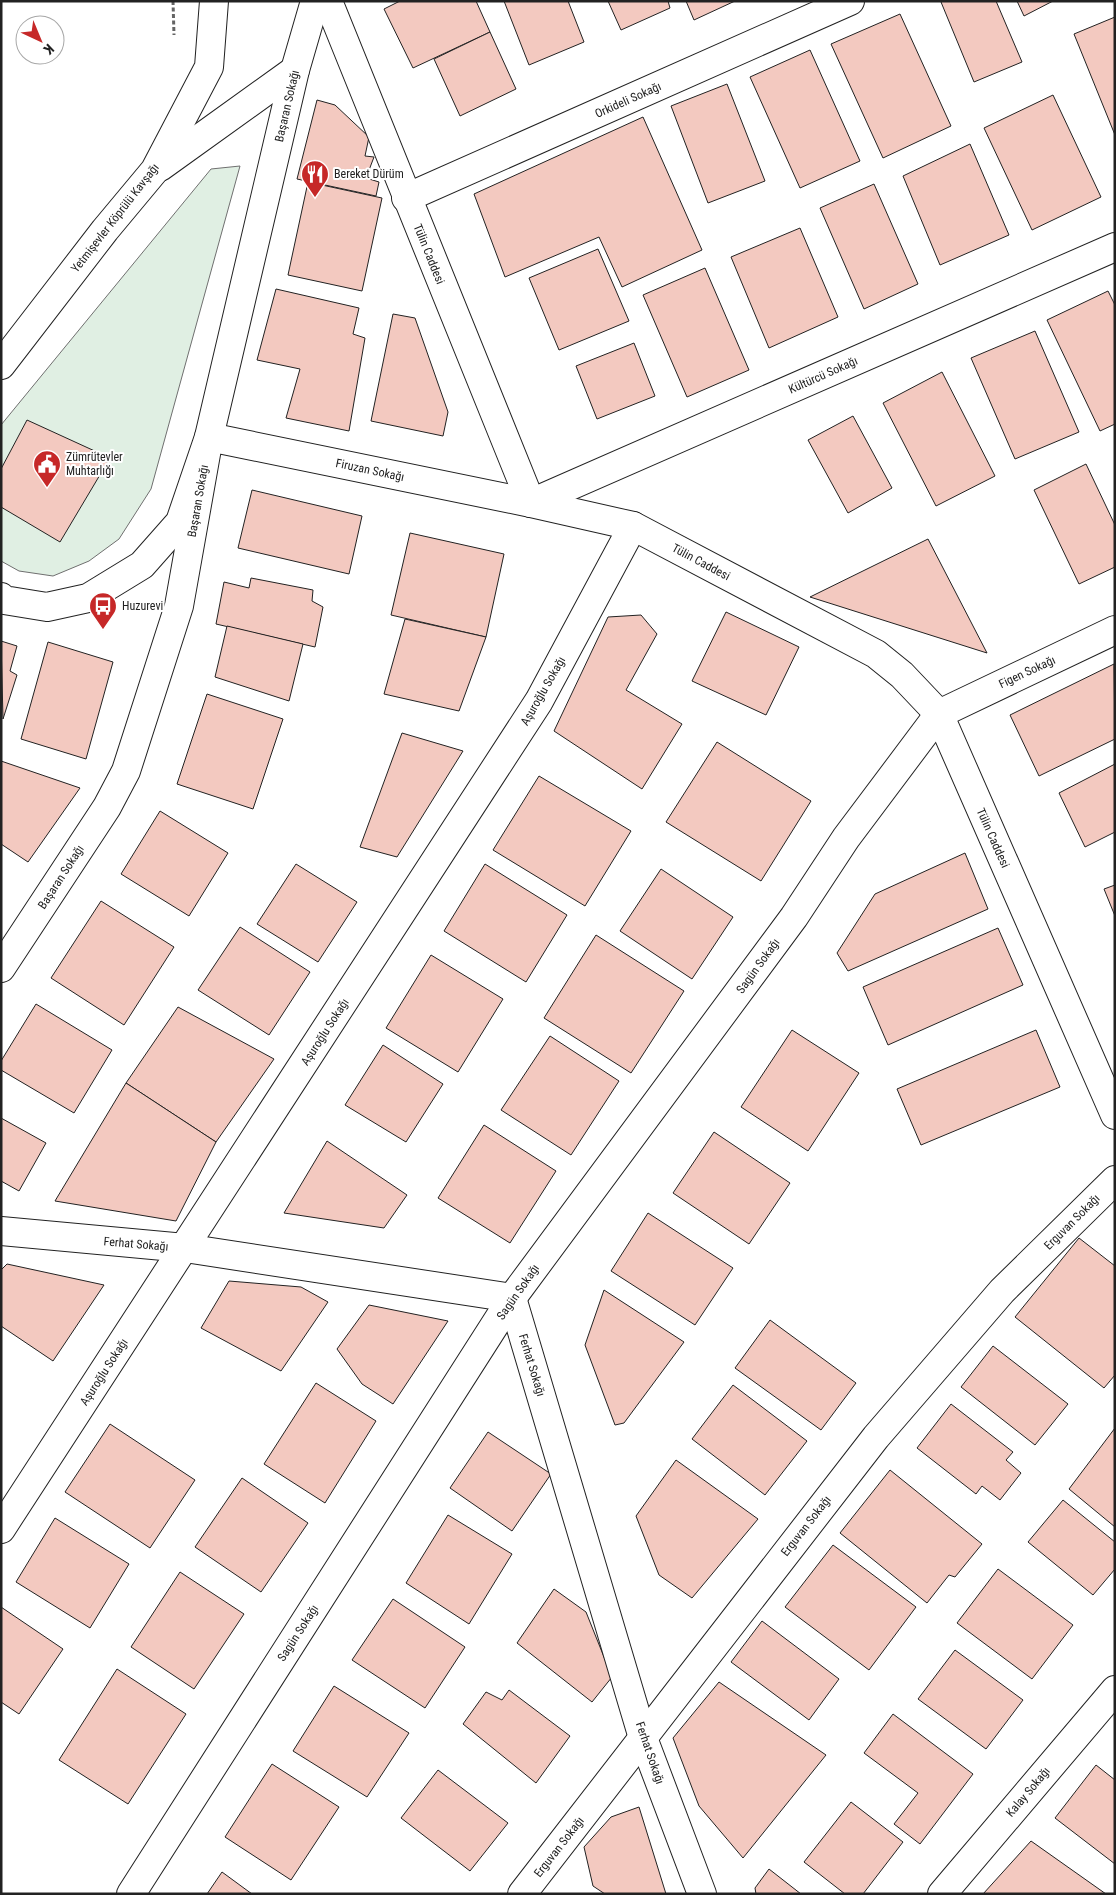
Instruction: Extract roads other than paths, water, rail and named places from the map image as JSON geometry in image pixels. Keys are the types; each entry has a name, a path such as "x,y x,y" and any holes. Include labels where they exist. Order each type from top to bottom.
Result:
{"street":[{"name":"Yetmişevler Köprülü Kavşağı","path":"1,365 105,230 155,170 209,67 214,1"},
{"name":"Başaran Sokağı","path":"1,968 107,807 126,771 179,606 209,436 295,70 315,1"},
{"name":"Tülin Caddesi","path":"328,1 406,198 531,503 633,526 876,654 902,675 938,714 1115,1115"},
{"name":"Orkideli Sokağı","path":"406,198 850,1"},
{"path":"155,170 295,70"},
{"name":"Kültürcü Sokağı","path":"531,503 1115,248"},
{"path":"1,597 4,600 46,607 88,598 142,565 180,522 209,436"},
{"name":"Firuzan Sokağı","path":"209,436 531,503"},
{"name":"Aşuroğlu Sokağı","path":"1,1529 539,701 633,526"},
{"name":"Figen Sokağı","path":"938,714 1115,630"},
{"name":"Sagün Sokağı","path":"131,1894 512,1298 794,917 846,838 938,714"},
{"name":"Erguvan Sokağı","path":"522,1894 876,1437 1002,1291 1115,1180"},
{"name":"Ferhat Sokağı","path":"1,1231 185,1248 512,1298 643,1738 702,1894"},
{"name":"Kalay Sokağı","path":"942,1894 1115,1690"}],"place":[{"name":"Bereket Dürüm","path":"315,198"},
{"name":"Zümrütevler Muhtarlığı","path":"47,488"},
{"name":"Huzurevi","path":"103,630"}]}
